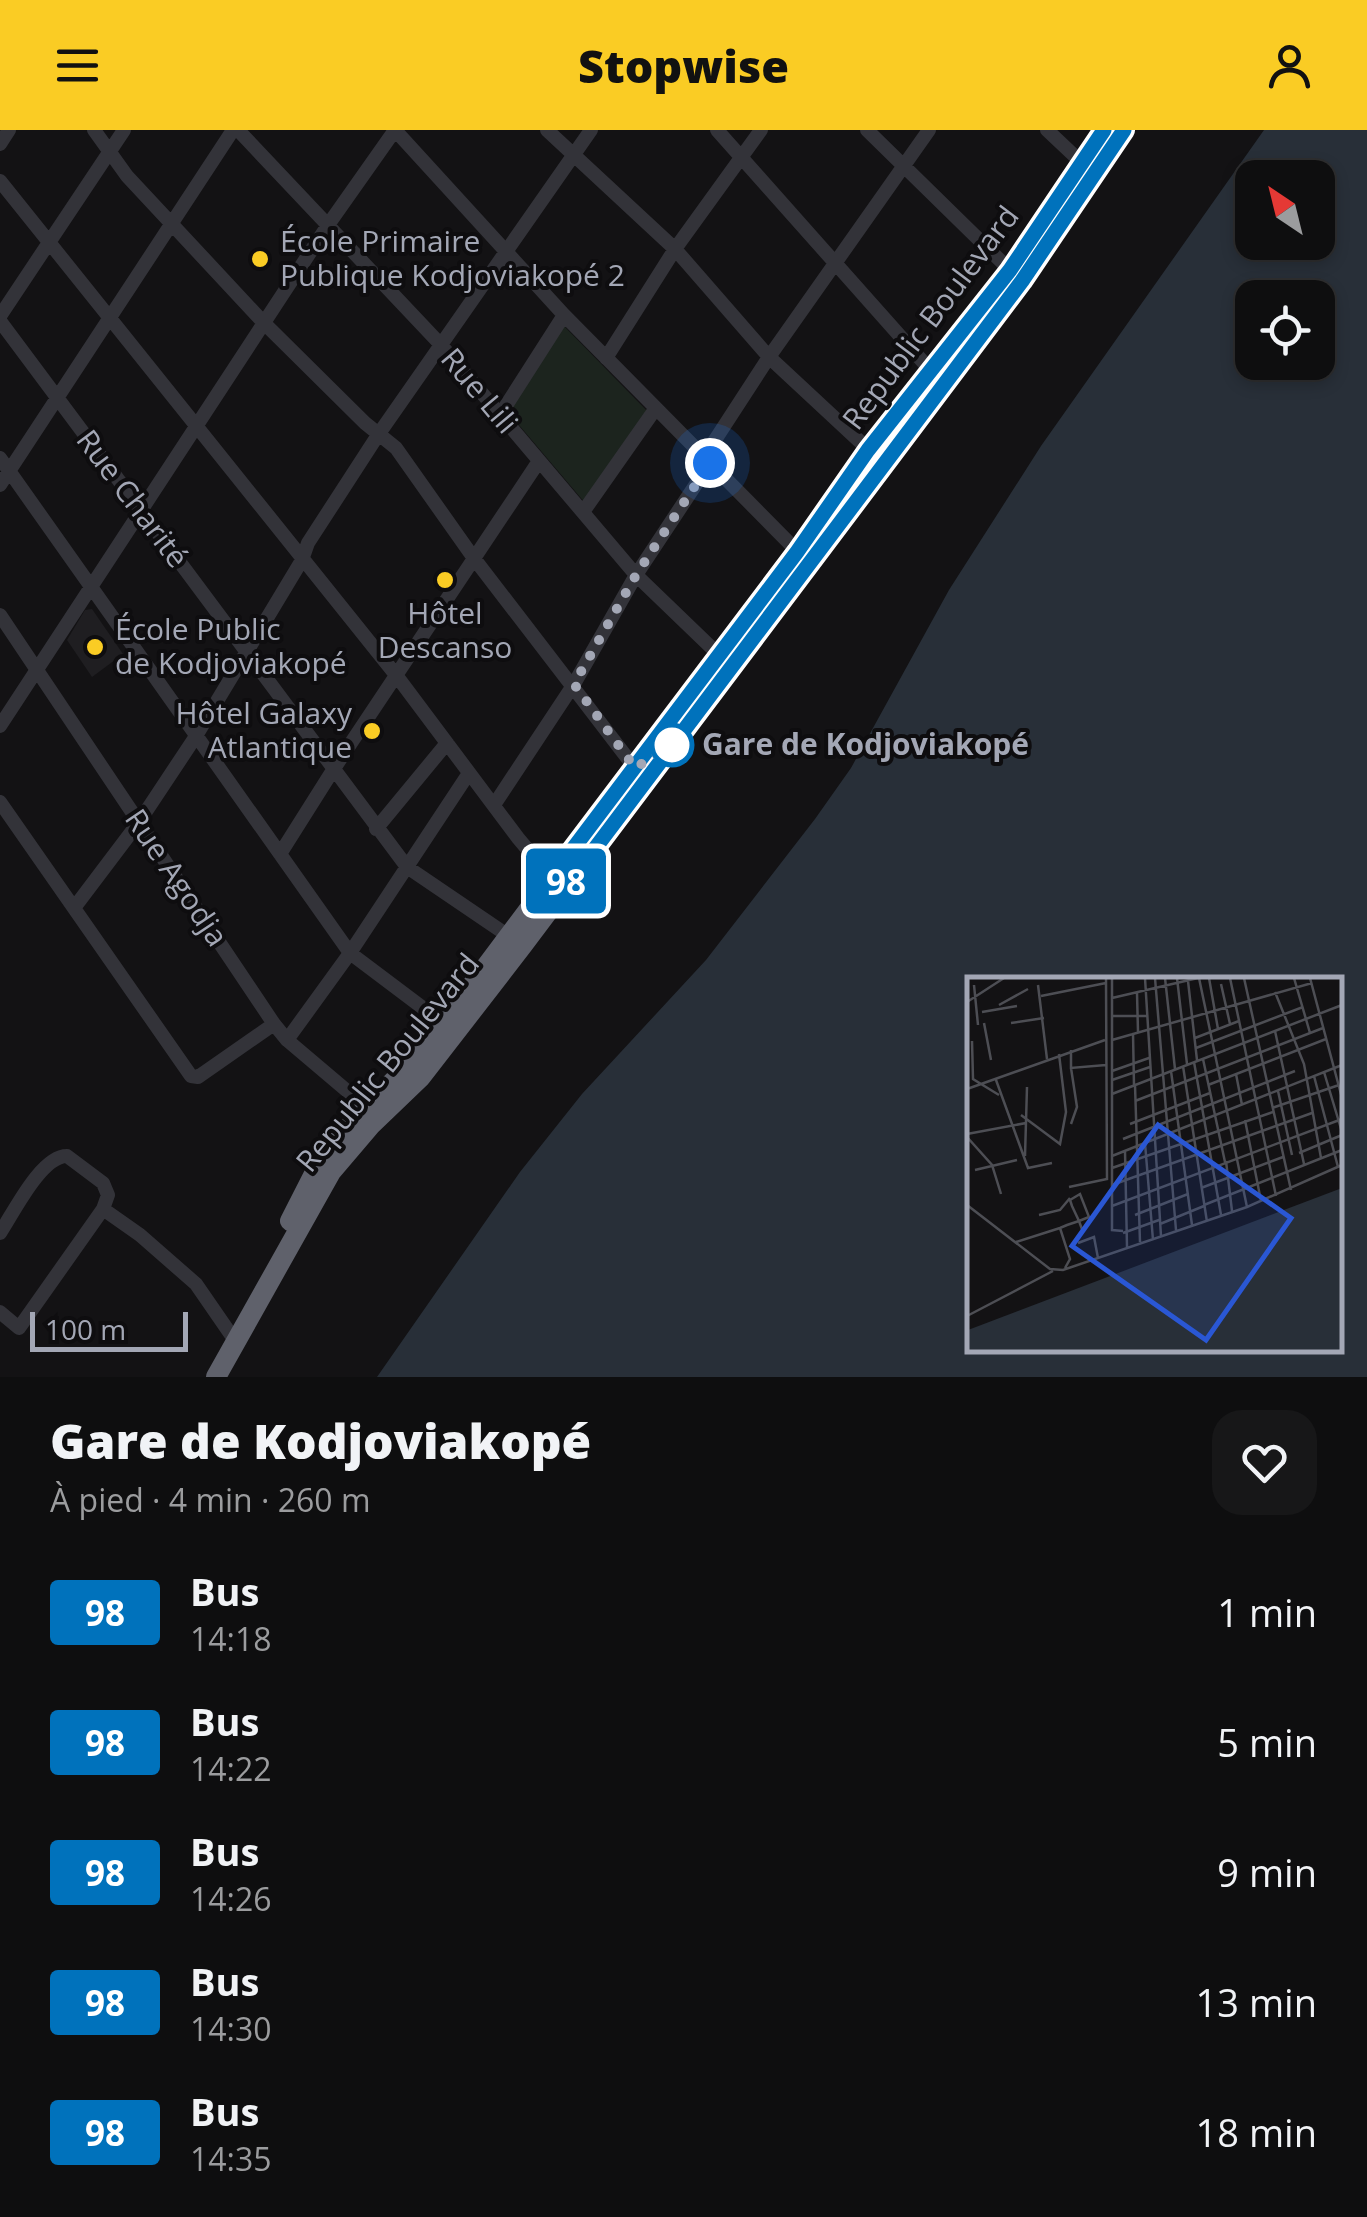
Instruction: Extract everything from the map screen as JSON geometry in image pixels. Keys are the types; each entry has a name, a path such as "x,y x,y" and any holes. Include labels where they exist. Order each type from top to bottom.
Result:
{"highway":[{"name":"Republic Boulevard","path":"562,878 718,654 803,557 868,450 1016,276 1104,130"},
{"name":"Republic Boulevard","path":"233,1339 274,1265 312,1176 350,1124 421,1077 562,878 1124,130"},
{"name":"Republic Boulevard","path":"373,1112 443,1023 516,940"},
{"path":"206,1377 233,1339"},
{"path":"216,1377 233,1339"}],"street":[{"path":"0,144 9,130"},
{"path":"94,130 117,164 264,323 396,448 473,557 635,768"},
{"path":"0,319 124,130"},
{"path":"0,485 5,465 57,398 236,130"},
{"name":"Rue Lili","path":"236,130 442,346 636,575 718,654"},
{"path":"0,726 328,226 396,130 564,315 803,557"},
{"path":"547,130 675,249 769,356 868,450"},
{"path":"74,908 139,822 196,736 302,560 317,528 378,435 591,130"},
{"path":"717,130 932,372"},
{"path":"606,358 675,249 761,130"},
{"path":"867,130 1016,276"},
{"path":"494,805 574,684 769,356 929,130"},
{"path":"1047,130 1082,163"},
{"path":"0,181 396,674 540,863 562,878"},
{"path":"500,416 564,315"},
{"name":"Rue Charité","path":"0,319 406,867 516,940"},
{"path":"583,512 656,408"},
{"path":"280,854 539,461"},
{"path":"5,465 350,953 443,1023"},
{"name":"Rue Agodja","path":"0,615 274,1024 287,1040 373,1112"},
{"path":"376,829 447,742"},
{"path":"287,1040 350,953 469,773"},
{"path":"0,802 191,1076 198,1077 274,1024"},
{"path":"0,1312 19,1328 103,1209 108,1195 103,1184 67,1156 60,1156 46,1164 2,1227"},
{"path":"103,1209 196,1284 233,1339"}],"shaded area":[{"path":"1264,130 1367,130 1367,1377 377,1377 520,1172 582,1094 706,960 851,768 949,590 1041,446 1235,171 1235,260 1335,260 1335,160 1243,160"},
{"path":"562,324 649,413 586,504 508,412"},
{"name":"École Public de Kodjoviakopé","path":"92,609 123,654 92,677 67,640 85,610"}],"bus line":[{"name":"98","path":"1104,130 1010,270 868,450 797,552 554,874 569,883 1022,281 1124,130"}],"place":[{"name":"École Primaire Publique Kodjoviakopé 2","path":"260,259"},
{"name":"Hôtel Descanso","path":"445,580"},
{"name":"École Public de Kodjoviakopé","path":"95,647"},
{"name":"Hôtel Galaxy Atlantique","path":"372,731"},
{"name":"Gare de Kodjoviakopé","path":"672,745"}],"route":[{"path":"672,745 635,768 574,684 636,575 710,463"}]}
